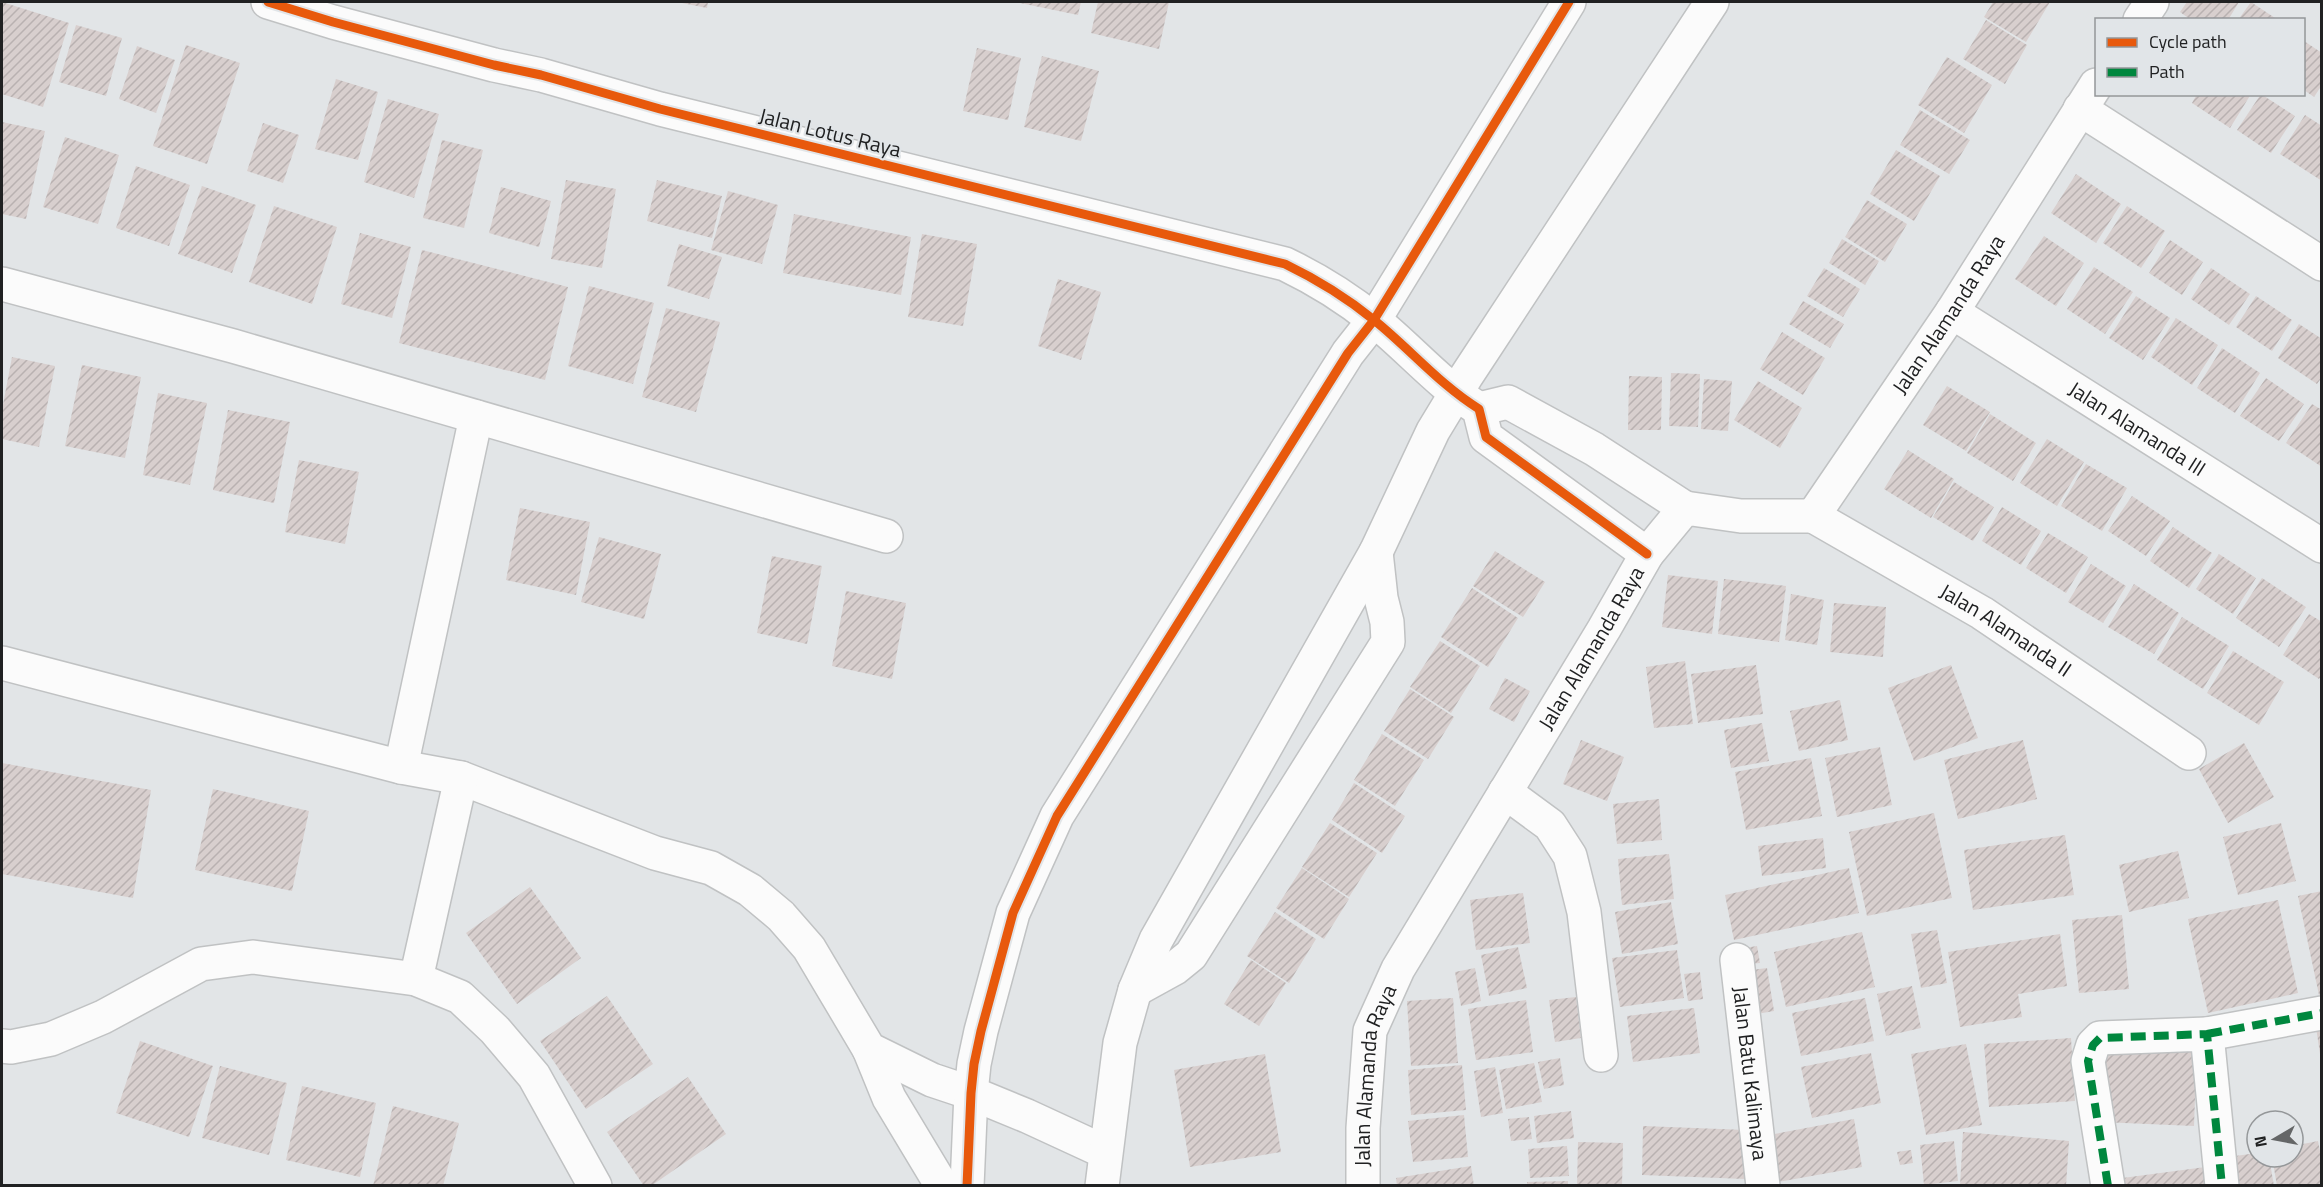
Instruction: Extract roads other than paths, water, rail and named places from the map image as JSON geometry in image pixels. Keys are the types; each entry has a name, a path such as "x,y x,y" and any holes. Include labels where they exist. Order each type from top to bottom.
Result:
{"street":[{"name":"Jalan Lotus Raya","path":"268,2 333,22 494,65 541,75 660,109 1285,264 1309,276 1374,320 1467,402"},
{"path":"967,1185 970,1093 981,1031 1013,913 1057,816 1348,353 1374,320 1569,2"},
{"path":"1102,1185 1120,1043 1135,990 1156,940 1376,552 1434,431 1467,402 1712,2"},
{"path":"2141,18 2152,2"},
{"path":"2088,97 2322,264"},
{"name":"Jalan Alamanda Raya","path":"1813,516 1952,312 2088,97"},
{"path":"2,284 233,346 886,536"},
{"name":"Jalan Alamanda III","path":"1952,312 2322,546"},
{"path":"1467,402 1508,402 1594,449 1685,508 1741,516 1813,516"},
{"path":"1467,402 1486,437 1647,554"},
{"path":"401,767 476,417"},
{"name":"Jalan Alamanda Raya","path":"1363,1185 1363,1128 1370,1031 1398,969 1647,554 1685,508"},
{"name":"Jalan Alamanda II","path":"1813,516 1982,613 2189,753"},
{"path":"1135,990 1175,968 1191,955 1388,642 1376,552"},
{"path":"2,663 401,767 461,778 655,853 711,868 750,890 781,916 809,948 869,1049 889,1098 942,1185"},
{"path":"416,979 461,778"},
{"path":"1505,792 1550,825 1570,856 1584,912 1601,1055"},
{"path":"2,1046 10,1047 51,1039 103,1017 201,964 253,957 416,979 460,997 495,1030 534,1076 595,1185"},
{"name":"Jalan Batu Kalimaya","path":"1737,960 1763,1185"},
{"path":"2108,1185 2088,1061 2093,1045 2100,1038 2207,1034 2322,1013"},
{"path":"2207,1034 2222,1185"},
{"path":"869,1049 932,1080 1027,1116 1105,1152"}]}
